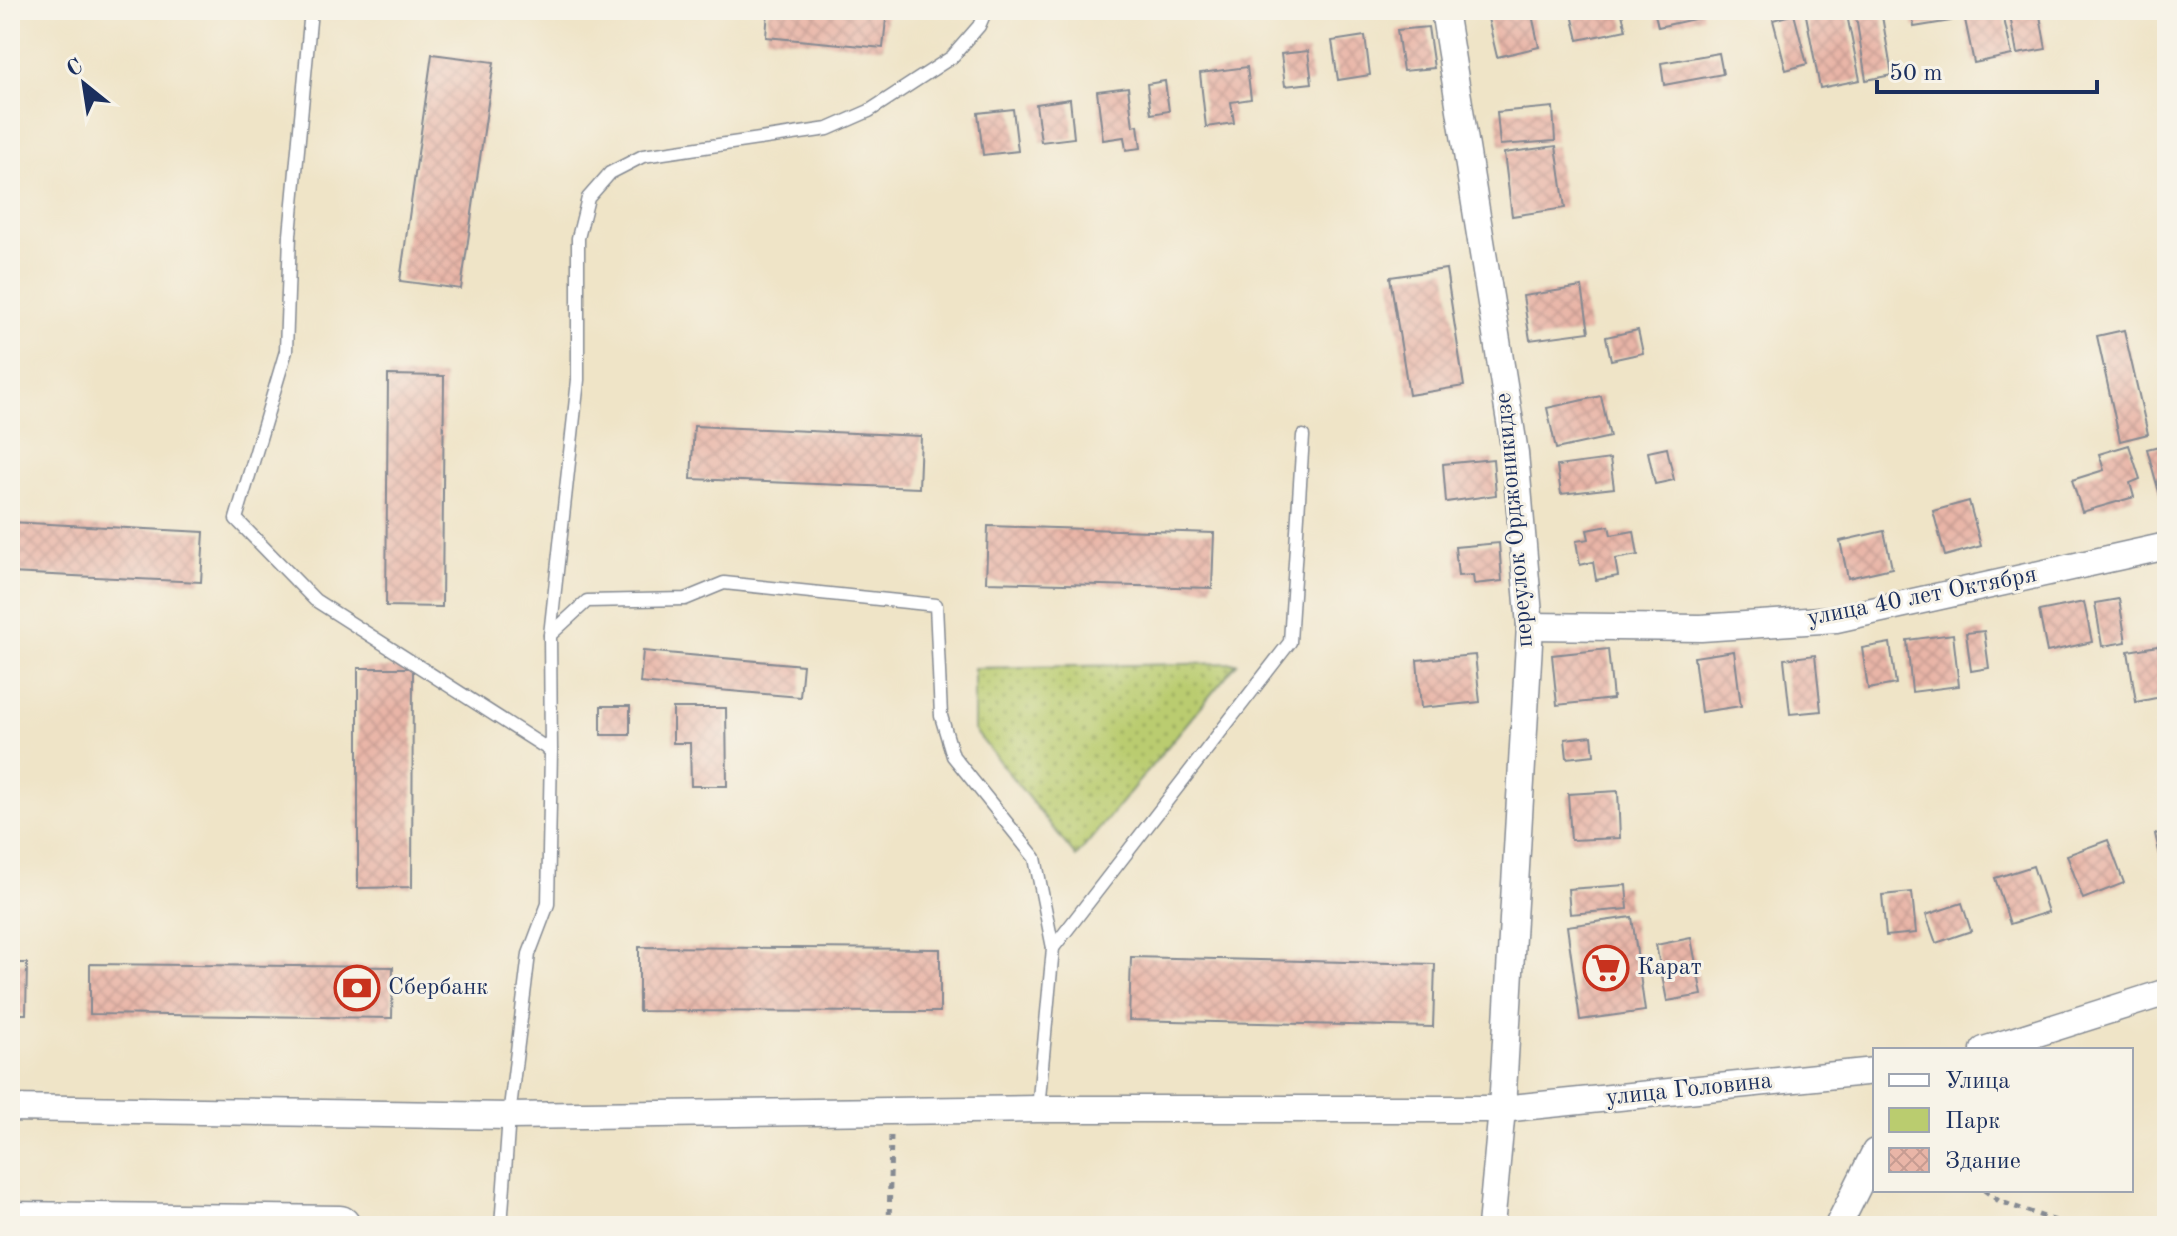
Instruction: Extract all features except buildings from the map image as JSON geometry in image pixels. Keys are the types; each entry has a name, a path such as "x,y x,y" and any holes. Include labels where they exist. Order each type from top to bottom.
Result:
{"main road":[{"path":"10,1222 340,1226"}],"street":[{"name":"переулок Орджоникидзе","path":"1444,10 1515,453 1530,626 1502,1109 1491,1226"},
{"name":"улица 40 лет Октября","path":"1530,626 1701,628 1836,619 2167,546"},
{"path":"1990,1048 2167,992"},
{"name":"улица Головина","path":"10,1108 509,1116 1038,1109 1502,1109 1873,1071"},
{"path":"1838,1226 1873,1156"}],"lane":[{"path":"311,10 290,235 286,351 236,519 315,600 551,751"},
{"path":"501,1226 509,1116 529,954 548,904 550,635 578,380 578,238 588,198 610,173 643,156 828,129 869,111 952,57 979,26 986,10"},
{"path":"1053,948 1290,642 1303,436"},
{"path":"550,635 587,601 685,599 724,583 936,605 941,716 953,756 1035,858 1053,948 1038,1109"}],"path":[{"path":"889,1226 891,1111"},
{"path":"1987,1192 1999,1201 2070,1226"}],"green space":[{"path":"1237,663 1076,857 974,730 974,668"}],"place":[{"name":"Карат","path":"1606,968"},
{"name":"Сбербанк","path":"357,988"}]}
